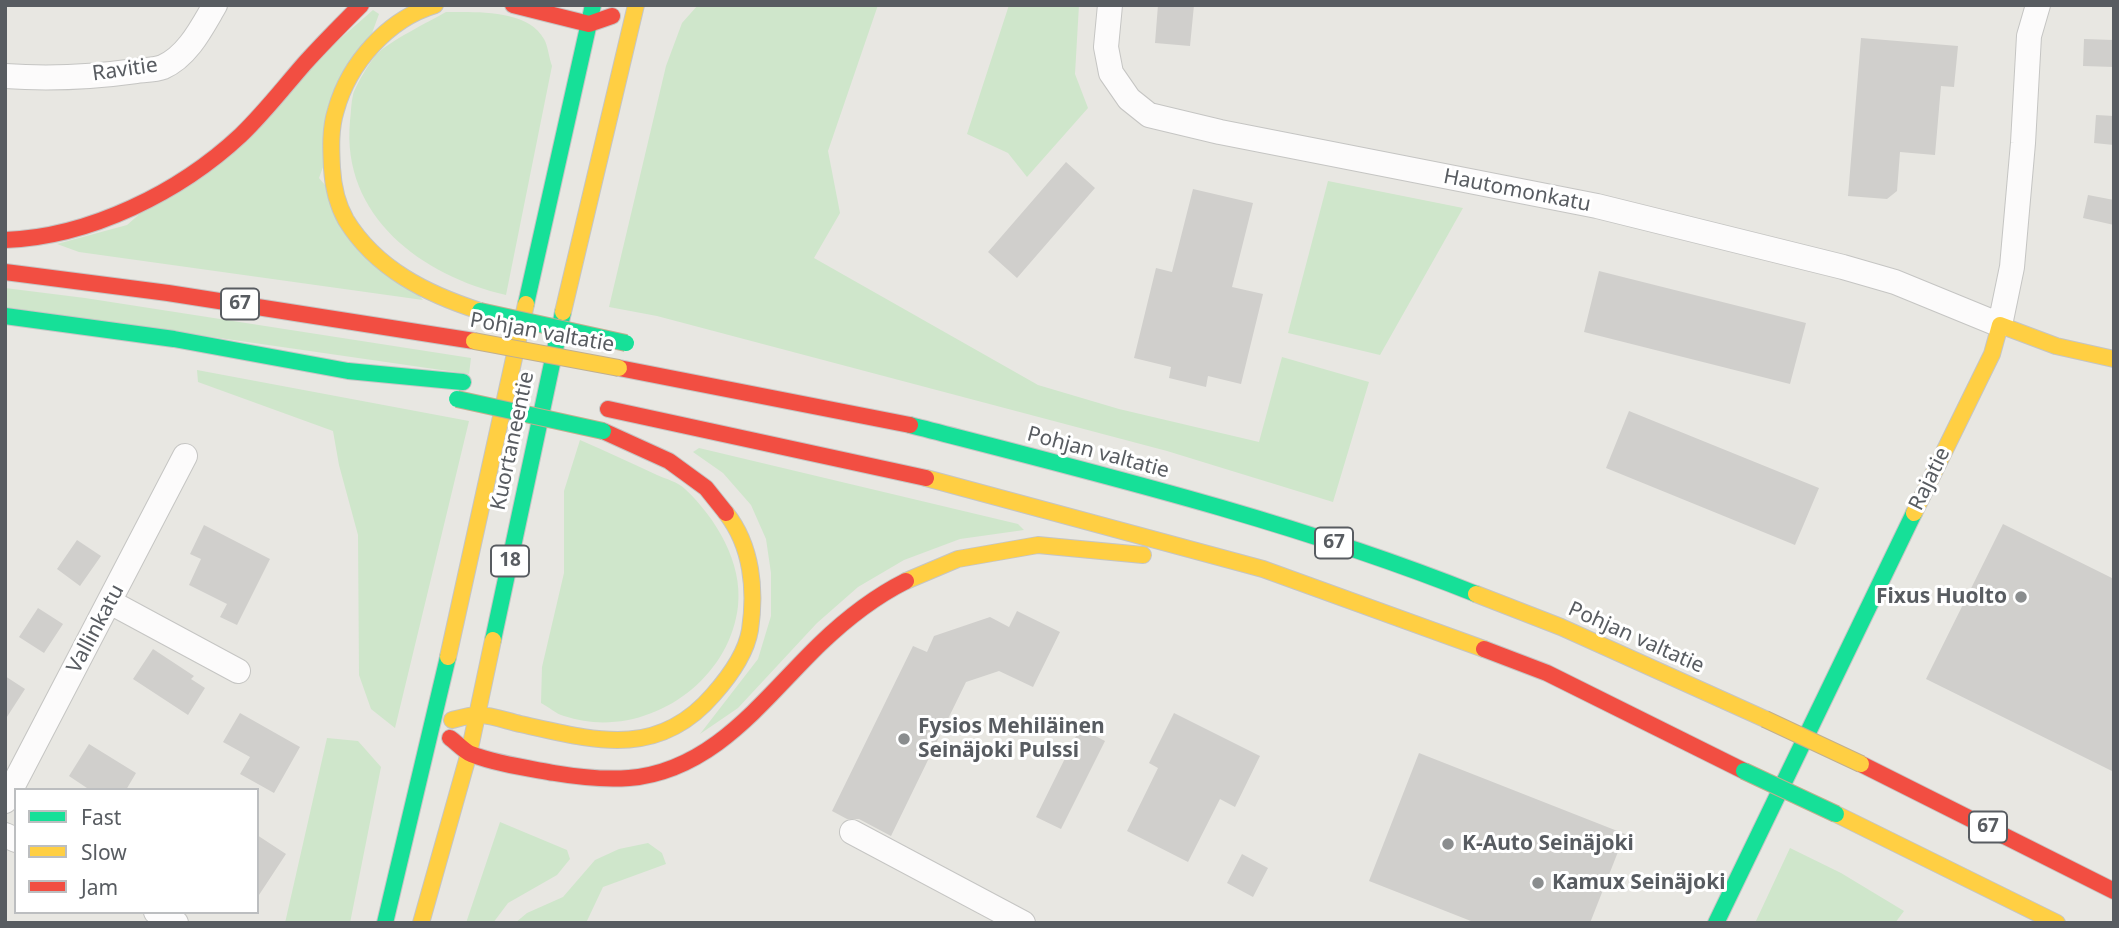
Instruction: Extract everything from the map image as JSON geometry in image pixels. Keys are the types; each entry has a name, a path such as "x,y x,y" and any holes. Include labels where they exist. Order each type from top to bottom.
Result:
{"main road":[{"path":"5,240 22,240 86,225 145,203 197,172 241,135 317,49 361,5"},
{"path":"435,5 414,12 385,33 362,59 343,93 332,123 333,186 345,219 368,248 399,275 432,295 480,311 632,345"},
{"path":"513,5 589,24 634,6"},
{"name":"18","path":"589,24 593,5"},
{"name":"Kuortaneentie","path":"421,923 470,754 549,369 634,6"},
{"name":"Kuortaneentie","path":"385,923 433,724 589,24"},
{"name":"Pohjan valtatie","path":"5,272 168,293 474,341 885,419 1116,478 1306,533 1437,579 1561,627 1861,764 2114,891"},
{"name":"67","path":"5,316 174,339 348,371 476,385 555,399"},
{"path":"2000,325 2056,346 2114,359"},
{"name":"Rajatie","path":"1716,923 1992,354 2000,325"},
{"path":"348,371 457,399 603,431 670,461 706,488 733,522 749,561 754,601 748,640 728,678 704,706 671,730 636,740 597,741 478,715 433,724"},
{"path":"810,388 885,419"},
{"name":"67","path":"602,408 930,478 1263,569 1422,625 1547,673 2057,923"},
{"path":"433,724 470,754 579,777 630,779 671,768 710,749 741,726 820,644 854,613 903,582 957,559 1038,545 1263,569"},
{"path":"1836,814 2035,923"}],"street":[{"name":"Ravitie","path":"5,76 38,79 162,67 181,55 215,5"},
{"name":"Hautomonkatu","path":"1110,5 1105,47 1111,73 1129,99 1149,115 1220,132 1597,206 1830,263 1895,282 2000,325"},
{"name":"Rajatie","path":"2000,325 2012,267 2029,36 2038,5"},
{"name":"Vallinkatu","path":"5,800 186,456"},
{"path":"110,602 238,671"},
{"path":"852,832 1023,923"},
{"path":"160,914 176,923"}],"green space":[{"path":"698,5 878,5 828,151 840,213 814,258 1038,385 1119,409 1259,442 1282,357 1369,382 1333,502 1167,451 657,316 609,307 666,66 682,23"},
{"path":"1009,5 1079,5 1075,74 1088,108 1027,177 1008,153 967,134"},
{"path":"373,10 379,14 319,178 423,300 79,252 57,244 127,225"},
{"path":"446,12 500,14 526,22 544,39 552,66 506,295 445,273 418,257 393,237 374,213 359,186 351,155 352,98 367,67 377,54 390,44"},
{"path":"1328,181 1463,208 1380,355 1288,333"},
{"path":"5,288 471,358 469,374 5,307"},
{"path":"197,370 469,421 395,728 371,709 359,675 358,535 339,465 333,431 198,382"},
{"path":"580,440 682,487 717,527 732,558 736,574 738,606 731,635 718,661 699,683 676,701 650,714 622,721 593,722 564,716 541,703 542,667 564,573 564,491"},
{"path":"699,448 1018,524 1024,530 960,539 904,560 858,587 817,623 738,708 700,734 758,659 771,616 771,573 766,539 751,505 723,473 693,452"},
{"path":"327,738 358,741 381,767 350,923 285,923"},
{"path":"500,822 567,850 570,859 557,875 508,903 493,923 466,923"},
{"path":"648,843 662,853 666,864 603,887 586,923 515,923 527,913 563,897 595,860 619,849"},
{"path":"1790,848 1841,873 1904,911 1895,923 1755,923"}],"building":[{"path":"1158,5 1194,5 1190,46 1155,43"},
{"path":"1861,38 1958,46 1954,87 1941,86 1935,155 1900,152 1897,191 1887,199 1848,196"},
{"path":"2084,39 2114,40 2114,67 2083,66"},
{"path":"2096,115 2114,116 2114,145 2094,143"},
{"path":"1066,162 1095,188 1017,278 988,252"},
{"path":"1193,189 1253,203 1232,287 1263,294 1241,384 1208,376 1206,387 1169,378 1171,367 1134,358 1156,268 1172,272"},
{"path":"2088,195 2114,200 2114,225 2083,218"},
{"path":"1599,271 1806,323 1790,384 1584,332"},
{"path":"1629,411 1819,488 1795,545 1606,468"},
{"path":"2003,524 2114,579 2114,772 1926,679"},
{"path":"204,525 270,559 237,625 220,617 227,604 189,585 201,559 190,554"},
{"path":"77,540 101,556 80,586 57,569"},
{"path":"38,608 63,624 44,653 19,637"},
{"path":"1017,611 1060,632 1033,687 999,671 966,682 891,836 859,819 847,819 832,811 913,646 927,652 934,636 990,617 1009,627"},
{"path":"153,649 194,676 191,679 205,688 188,715 133,679"},
{"path":"5,676 25,689 5,720"},
{"path":"240,713 300,747 274,793 240,774 250,757 223,742"},
{"path":"1174,713 1260,756 1235,807 1220,799 1188,862 1127,831 1158,768 1149,763"},
{"path":"1080,728 1105,741 1061,829 1036,817"},
{"path":"89,744 136,773 127,788 87,788 69,776"},
{"path":"1419,753 1625,834 1590,923 1476,923 1369,881"},
{"path":"259,836 286,854 259,895"},
{"path":"1242,854 1268,868 1253,897 1227,883"}],"traffic: fast":[{"path":"526,304 593,5"},
{"path":"480,311 626,343"},
{"path":"493,640 563,312"},
{"path":"5,316 174,339 348,371 463,382"},
{"path":"457,399 603,431"},
{"path":"910,425 1267,521 1476,594"},
{"path":"1716,923 1914,513"},
{"path":"385,923 448,657"},
{"path":"1744,771 1836,814"}],"traffic: slow":[{"path":"435,5 386,32 350,76 333,124 333,181 346,220 372,253 404,278 422,288 480,311"},
{"path":"563,312 636,5"},
{"path":"448,657 526,304"},
{"path":"1914,513 1992,354 2000,325 2056,346 2114,359"},
{"path":"474,341 619,368"},
{"path":"926,478 1263,569 1484,649"},
{"path":"452,720 483,715 573,735 623,740 647,737 692,716 731,673 745,648 750,630 752,584 747,554 726,513"},
{"path":"906,581 958,559 1038,545 1143,555"},
{"path":"1476,594 1561,627 1765,719"},
{"path":"421,923 469,753 493,640"},
{"path":"1765,719 1861,764"},
{"path":"1836,814 2057,923"}],"traffic: jam":[{"path":"5,240 37,237 101,220 132,208 190,175 241,135 361,5"},
{"path":"513,5 589,24 612,16"},
{"path":"5,272 168,293 474,341"},
{"path":"619,368 910,425"},
{"path":"608,409 926,478"},
{"path":"603,431 669,461 706,488 726,513"},
{"path":"450,738 468,753 554,773 610,779 659,772 687,762 712,747 735,729 840,626 872,601 906,581"},
{"path":"1484,649 1547,673 1744,771"},
{"path":"1861,764 2114,891"}],"place":[{"name":"Fixus Huolto","path":"2021,597"},
{"name":"Fysios Mehiläinen Seinäjoki Pulssi","path":"904,739"},
{"name":"K-Auto Seinäjoki","path":"1448,844"},
{"name":"Kamux Seinäjoki","path":"1538,883"}]}
